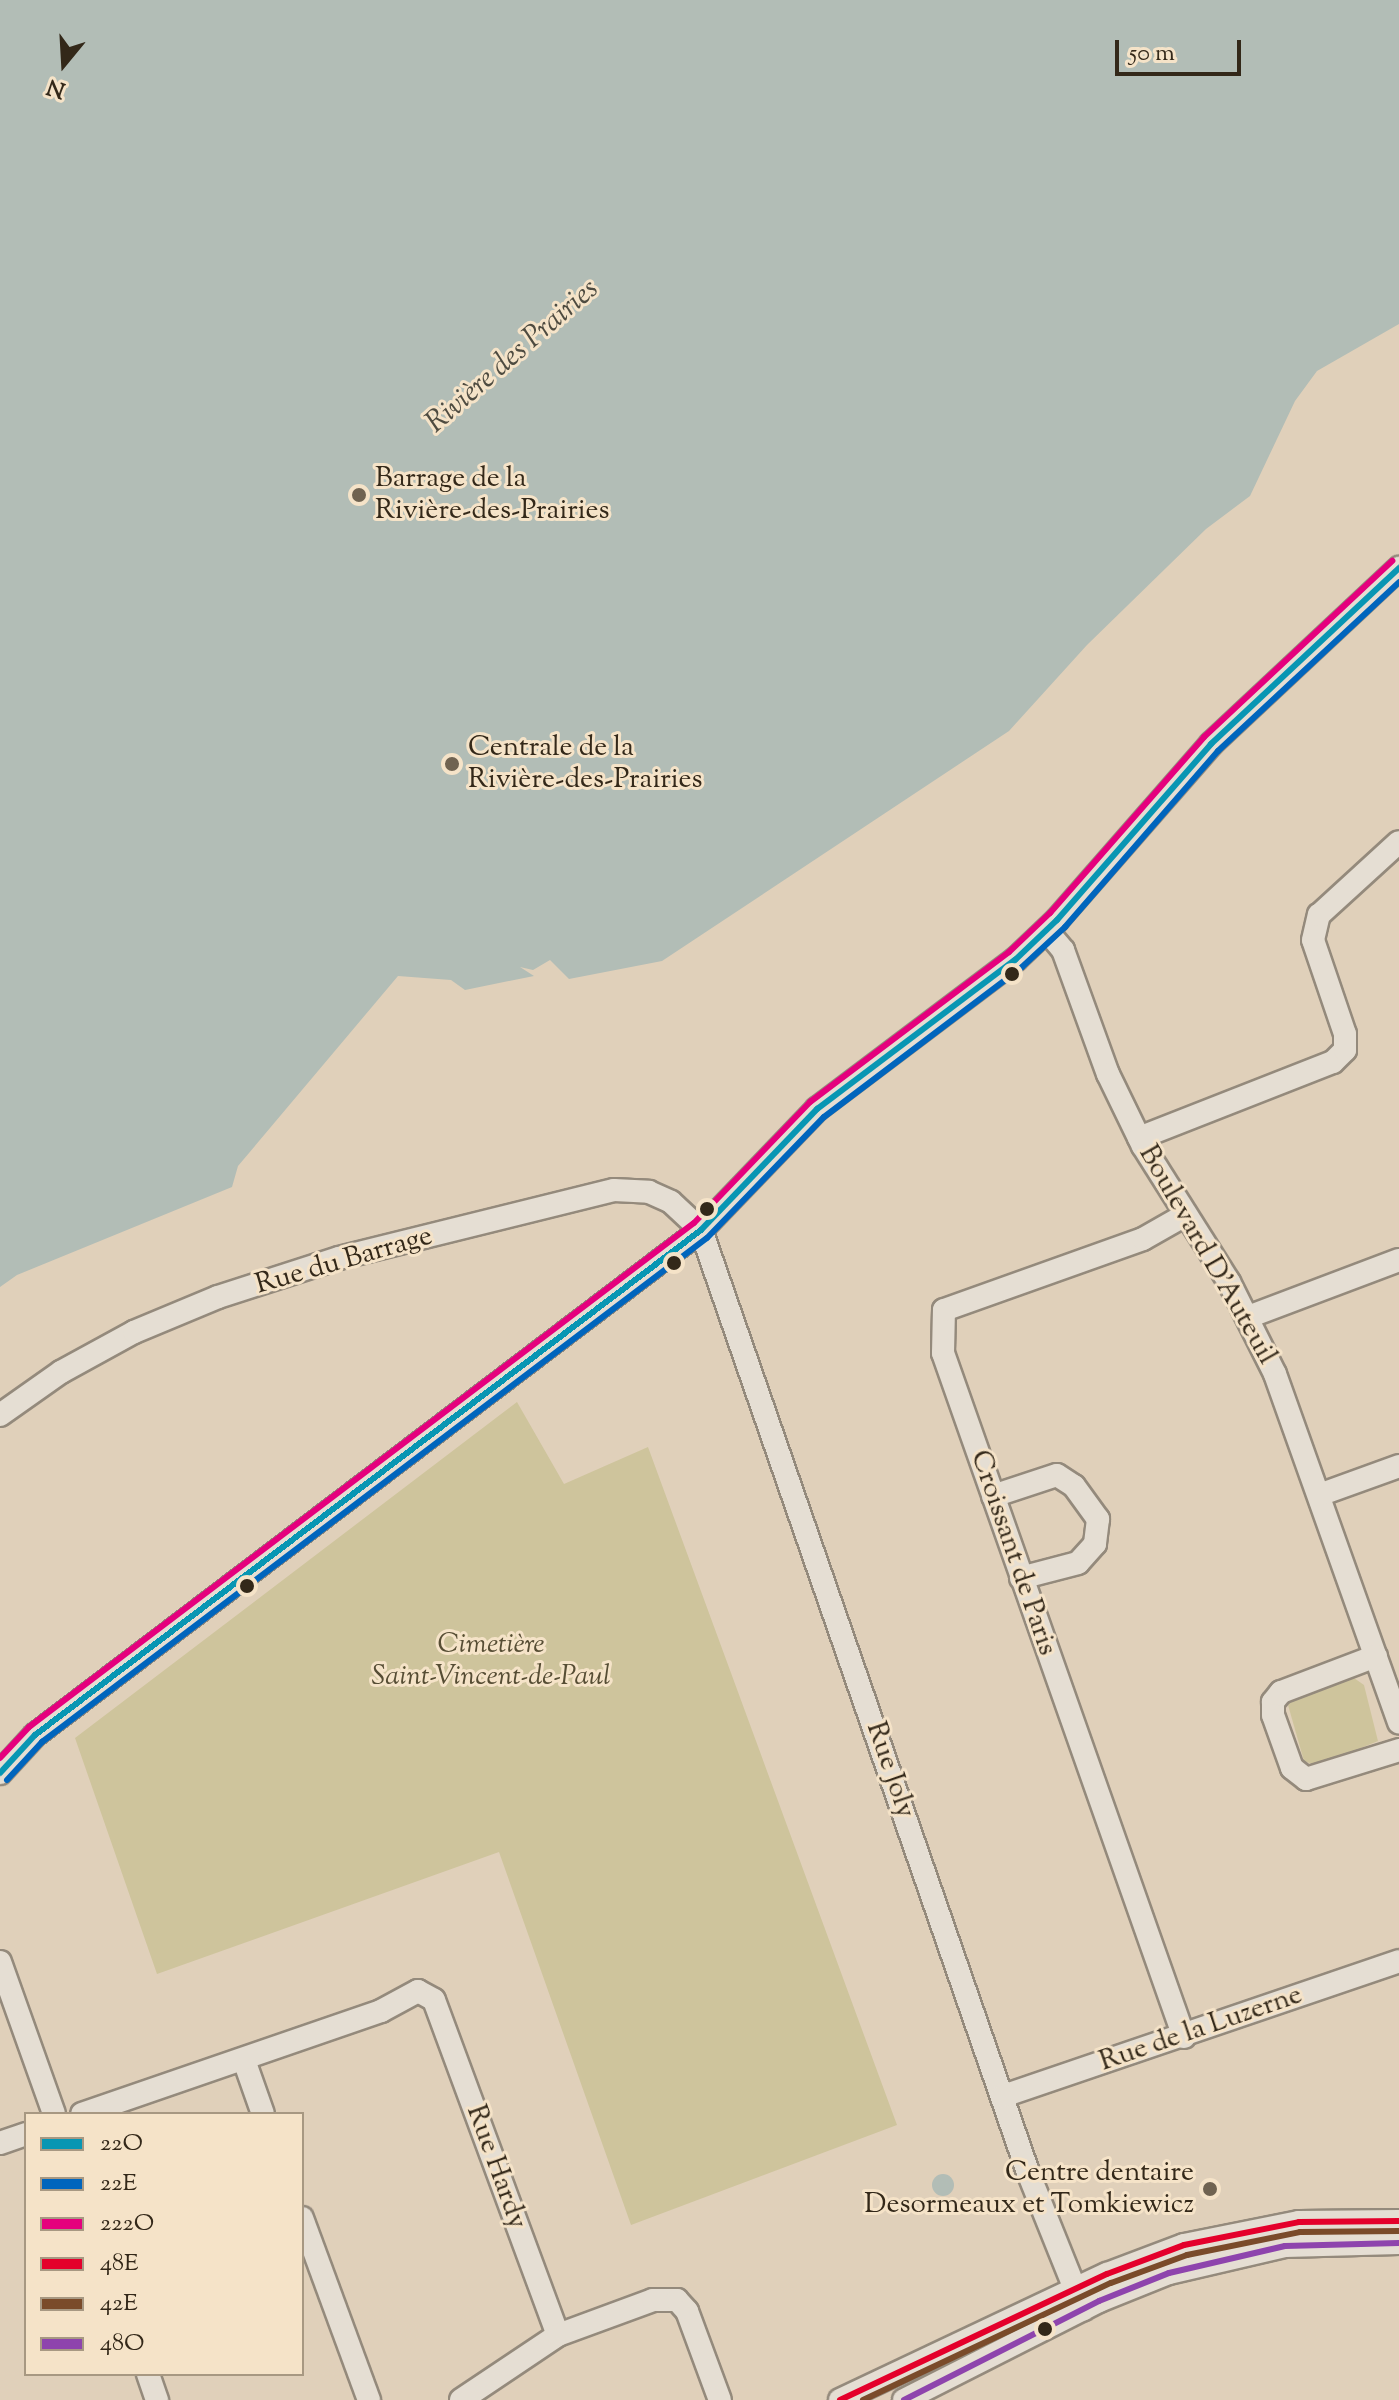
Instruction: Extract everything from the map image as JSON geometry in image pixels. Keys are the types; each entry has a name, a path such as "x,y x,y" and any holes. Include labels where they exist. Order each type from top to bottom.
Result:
{"street":[{"path":"0,1773 35,1735 701,1230 817,1109 1047,931 1211,744 1399,568"},
{"path":"1139,1138 1333,1062 1345,1050 1345,1034 1313,940 1319,915 1399,842"},
{"name":"Boulevard D'Auteuil","path":"1047,931 1063,950 1102,1058 1139,1138 1248,1317 1319,1495 1376,1656 1392,1677 1399,1723"},
{"name":"Rue du Barrage","path":"0,1415 61,1372 134,1332 218,1297 339,1258 614,1190 649,1192 671,1202 701,1230"},
{"name":"Croissant de Paris","path":"1184,2037 943,1353 944,1310 1143,1239 1185,1215"},
{"name":"Rue Joly","path":"701,1230 1003,2096 1079,2299"},
{"path":"1248,1317 1399,1260"},
{"path":"1319,1495 1399,1466"},
{"path":"993,1496 1057,1475 1074,1486 1098,1519 1095,1544 1078,1563 1021,1578"},
{"path":"1376,1656 1281,1692 1273,1702 1273,1715 1292,1768 1306,1779 1399,1750"},
{"name":"Rue de la Luzerne","path":"1003,2096 1184,2037 1399,1961"},
{"path":"0,1962 53,2112"},
{"name":"Rue Hardy","path":"244,2060 381,2011 418,1991 434,2000 558,2335"},
{"path":"88,2112 244,2060 262,2112"},
{"path":"0,2143 24,2135"},
{"path":"904,2400 1079,2299 1136,2262 1222,2235 1299,2222 1399,2221"},
{"path":"304,2223 369,2400"},
{"path":"840,2400 1079,2299 1169,2273 1245,2253 1322,2242 1399,2243"},
{"path":"461,2400 558,2335 653,2300 677,2300 687,2311 720,2400"},
{"path":"149,2376 157,2400"}],"green space":[{"name":"Cimetière Saint-Vincent-de-Paul","path":"517,1402 564,1484 648,1447 897,2125 631,2225 499,1852 157,1974 75,1738"},
{"path":"1354,1678 1364,1685 1378,1741 1317,1766 1304,1761 1288,1705 1294,1698"}],"water":[{"name":"Rivière des Prairies","path":"0,0 1399,0 1399,324 1317,371 1295,401 1250,496 1206,529 1087,645 1009,731 662,961 569,979 550,960 533,970 520,967 534,976 465,990 451,980 398,976 238,1166 232,1187 17,1275 0,1287"},
{"path":"943,2174 954,2185 943,2196 932,2185"}],"transit line":[{"name":"222O","path":"0,1758 29,1727 694,1223 810,1102 1009,952 1050,913 1204,737 1392,561"},
{"name":"22O","path":"0,1773 35,1735 701,1230 817,1109 1015,960 1057,920 1211,744 1399,568"},
{"name":"22E","path":"7,1780 42,1742 707,1238 824,1117 1022,967 1065,927 1218,751 1399,582"},
{"name":"48E","path":"840,2400 1107,2274 1184,2245 1299,2222 1399,2221"},
{"name":"42E","path":"863,2400 1111,2283 1187,2255 1300,2232 1399,2231"},
{"name":"48O","path":"904,2400 1099,2301 1169,2273 1285,2246 1399,2243"}],"place":[{"name":"Barrage de la Rivière-des-Prairies","path":"359,495"},
{"name":"Centrale de la Rivière-des-Prairies","path":"452,764"},
{"name":"Centre dentaire Desormeaux et Tomkiewicz","path":"1210,2189"}]}
